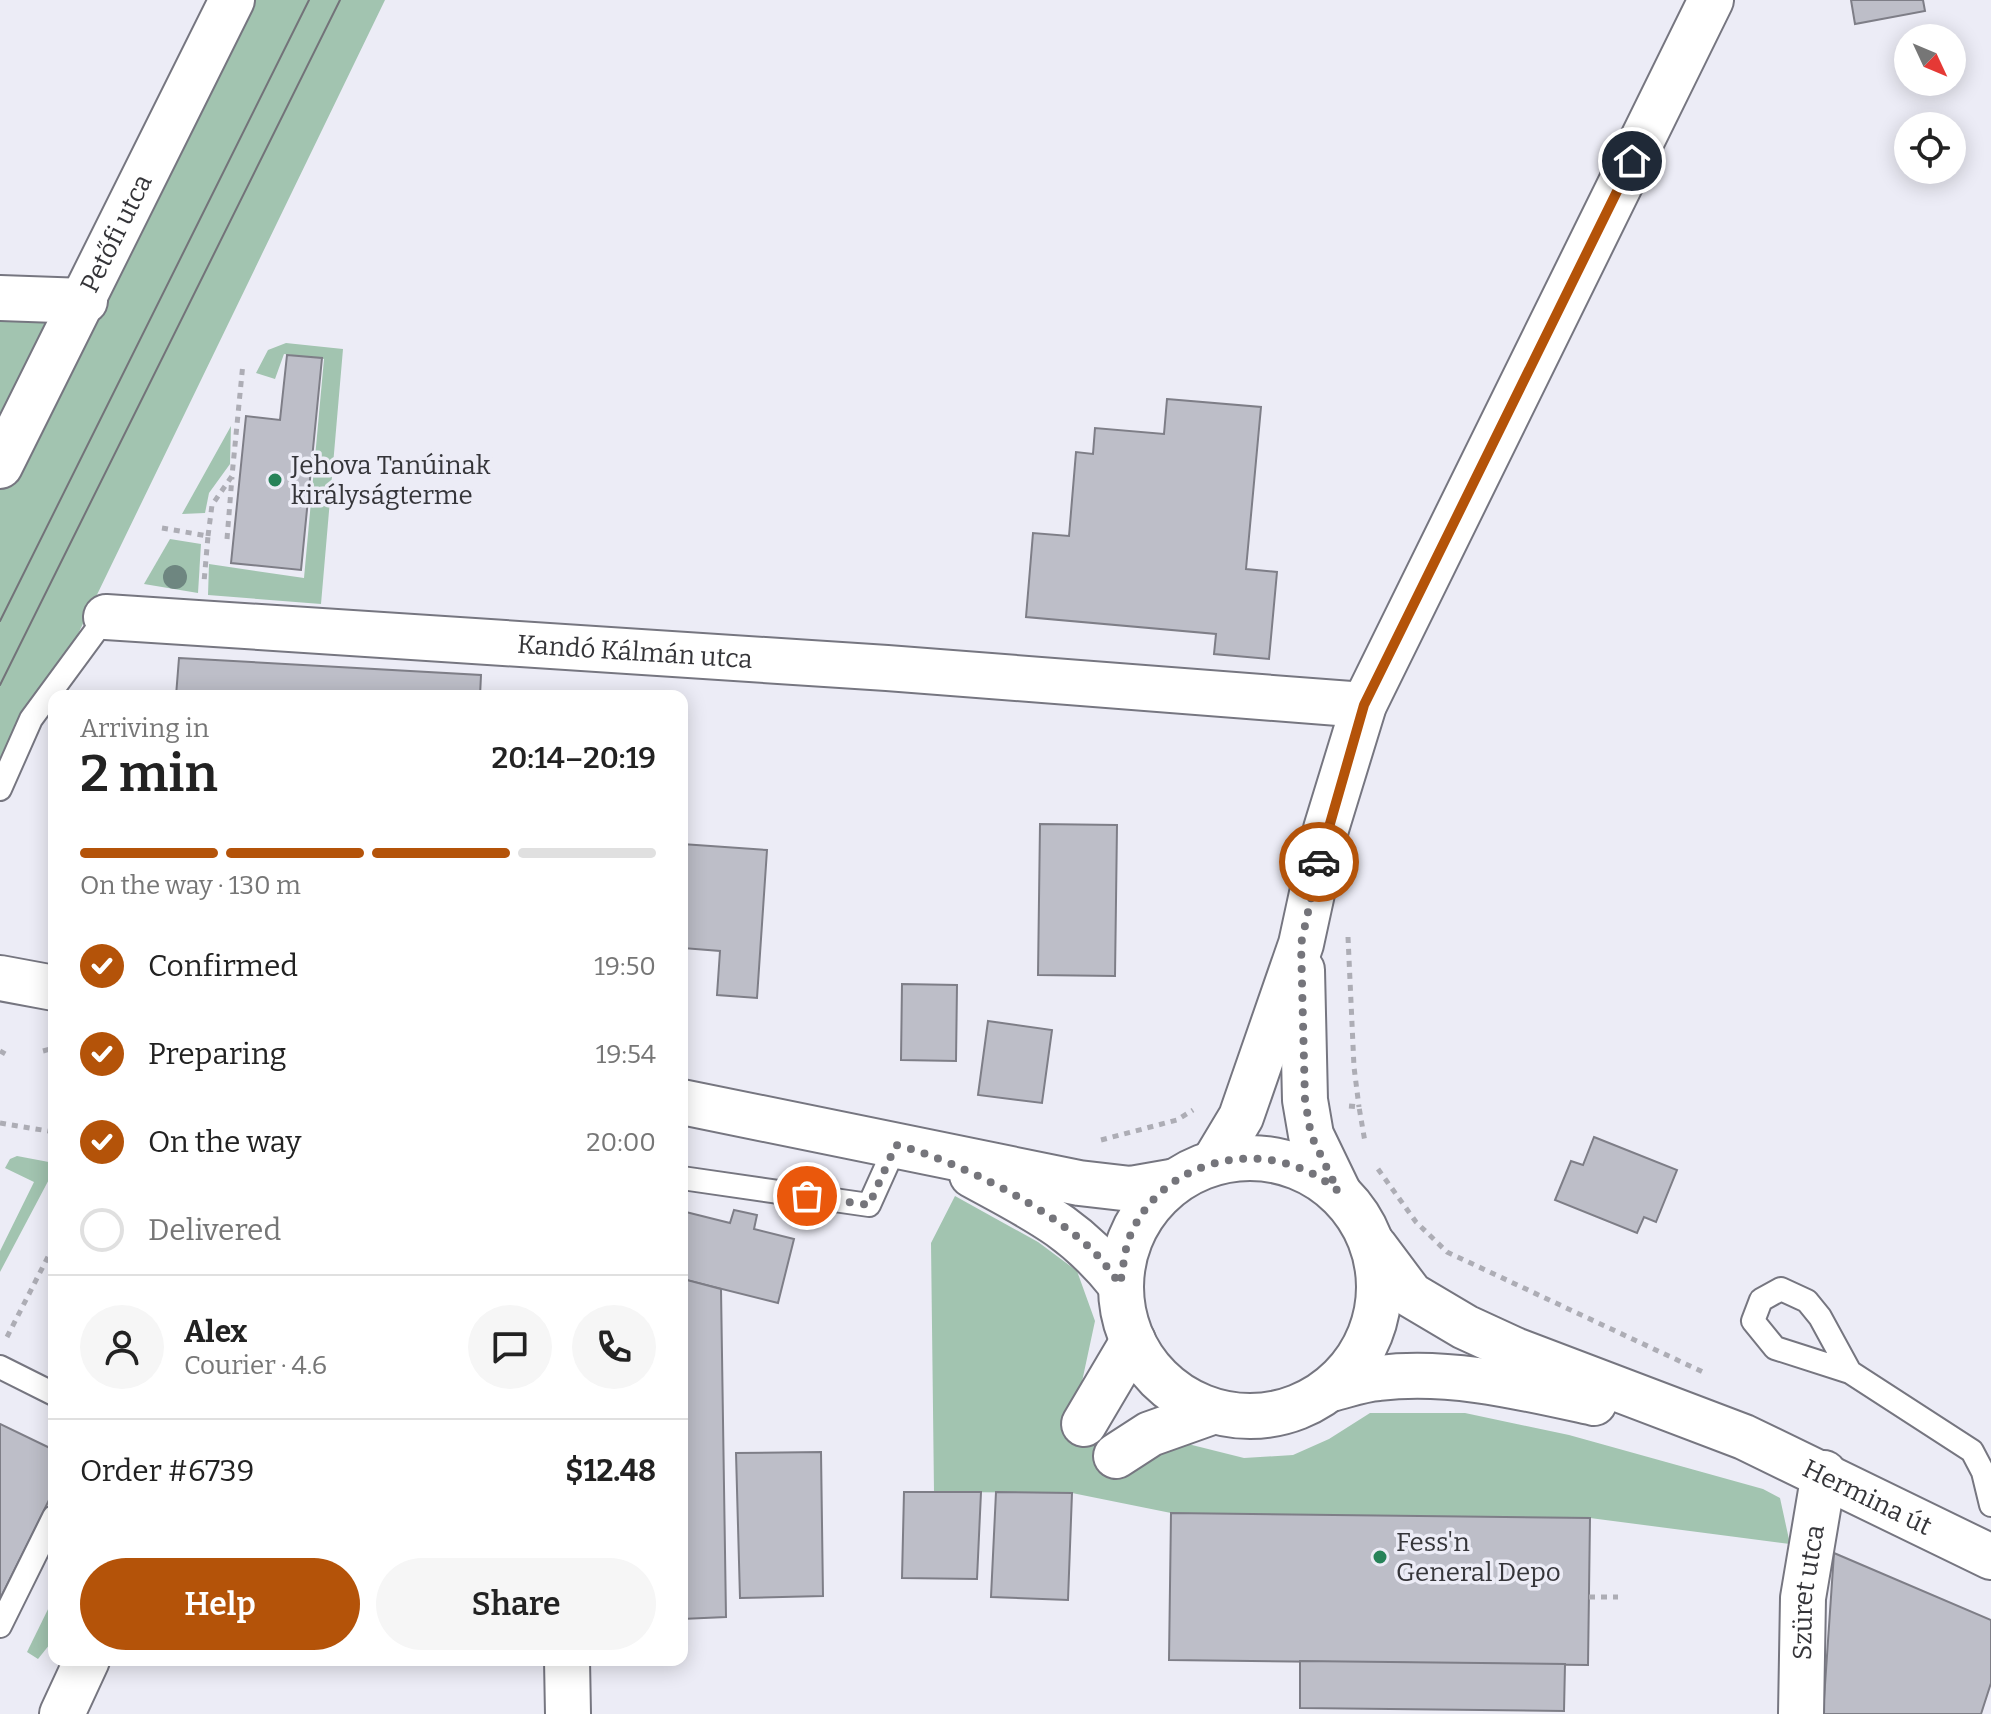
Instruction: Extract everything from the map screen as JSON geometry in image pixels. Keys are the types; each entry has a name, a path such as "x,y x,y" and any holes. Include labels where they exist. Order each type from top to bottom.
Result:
{"main road":[{"name":"Petőfi utca","path":"0,466 85,301 232,0"},
{"path":"1214,1162 1241,1117 1301,944 1326,829 1364,705 1711,0"},
{"path":"0,298 85,301"},
{"name":"Kandó Kálmán utca","path":"106,617 887,668 1364,705"},
{"path":"1301,944 1305,1100 1311,1135 1338,1191"},
{"path":"0,978 48,987"},
{"path":"688,1103 1110,1188 1131,1189 1171,1182 1214,1162 1262,1157 1294,1164 1323,1178 1338,1191 1364,1222 1375,1247 1411,1295 1465,1327 1515,1350 1744,1437"},
{"path":"916,1150 1065,1227 1093,1251 1120,1284"},
{"path":"1171,1182 1151,1203 1129,1241 1120,1284 1126,1326 1145,1364 1174,1393 1212,1412 1253,1418 1295,1410 1331,1389 1358,1361 1375,1325 1381,1286 1375,1247"},
{"path":"1084,1424 1133,1341"},
{"path":"1331,1389 1380,1377 1476,1381 1518,1387 1744,1437"},
{"path":"1116,1456 1150,1434 1212,1412"},
{"name":"Hermina út","path":"1744,1437 1988,1545"},
{"name":"Szüret utca","path":"1801,1714 1803,1598 1824,1473"},
{"path":"62,1714 84,1666"},
{"path":"567,1666 568,1714"}],"lane":[{"name":"Kandó Kálmán utca","path":"52,690 106,617"},
{"name":"Kandó Kálmán utca","path":"0,789 31,719 48,696"},
{"path":"688,1179 869,1205 916,1150"},
{"path":"0,1367 48,1391"},
{"path":"1850,1372 1972,1451 1983,1472 1991,1505"},
{"path":"0,1626 48,1529"}],"path":[{"path":"227,539 243,363"},
{"path":"201,623 212,505 232,476"},
{"path":"162,528 208,536"},
{"path":"1348,935 1354,1067 1363,1139 1369,1150"},
{"path":"43,1051 48,1050"},
{"path":"0,1051 9,1056"},
{"path":"1089,1138 1104,1141 1177,1120 1213,1098 1221,1087 1249,1091"},
{"path":"1305,1100 1359,1107"},
{"path":"0,1123 48,1131"},
{"path":"1375,1162 1386,1185 1416,1222 1447,1252 1715,1378"},
{"path":"0,1352 48,1257"},
{"path":"1589,1597 1618,1597"}],"green space":[{"path":"251,0 385,0 51,690 48,690 48,696 0,795 0,311 98,314"},
{"path":"286,343 343,349 321,604 208,595 209,564 304,578 324,359 284,354 275,379 256,373 268,350"},
{"path":"231,426 230,464 209,493 205,513 182,514"},
{"path":"170,539 201,544 198,593 144,584"},
{"path":"17,1156 48,1162 48,1181 0,1272 0,1251 34,1182 5,1168 10,1159"},
{"path":"955,1196 1038,1242 1077,1271 1095,1321 1080,1391 1084,1424 1116,1456 1180,1442 1244,1458 1293,1455 1329,1439 1370,1413 1465,1413 1569,1435 1763,1489 1780,1498 1790,1544 1590,1518 1171,1513 1072,1493 934,1492 931,1243"},
{"path":"48,1609 48,1646 38,1659 27,1652"}],"building":[{"path":"1851,0 1923,0 1925,11 1855,24"},
{"name":"Jehova Tanúinak királyságterme","path":"287,355 322,358 301,570 231,563 246,416 280,420"},
{"path":"1167,399 1261,407 1246,569 1277,572 1269,659 1214,654 1216,634 1026,617 1033,533 1069,536 1076,452 1093,454 1095,428 1164,434"},
{"path":"179,658 481,675 480,690 176,690"},
{"path":"1040,824 1117,825 1115,976 1038,975"},
{"path":"688,844 767,850 757,998 717,995 720,951 688,948"},
{"path":"902,984 957,985 956,1061 901,1060"},
{"path":"988,1021 1052,1030 1042,1103 978,1095"},
{"path":"1594,1137 1677,1170 1656,1222 1644,1217 1637,1233 1555,1200 1571,1161 1583,1165"},
{"path":"734,1210 757,1215 754,1229 794,1239 778,1303 688,1280 688,1212 730,1223"},
{"path":"688,1280 721,1289 726,1617 688,1619"},
{"path":"0,1424 48,1447 48,1502 0,1599"},
{"path":"821,1452 823,1596 740,1598 736,1453"},
{"path":"904,1492 981,1492 977,1579 902,1578"},
{"path":"996,1492 1072,1493 1068,1600 991,1597"},
{"name":"Fess'n General Depo","path":"1171,1513 1590,1518 1588,1665 1169,1660"},
{"path":"1834,1553 1991,1620 1991,1683 1981,1714 1823,1714"},
{"path":"1300,1661 1565,1664 1564,1711 1300,1708"}],"tram line":[{"path":"0,621 309,0"},
{"path":"0,685 340,0"}],"way so far":[{"path":"807,1196 869,1205 896,1145 935,1154 1065,1227 1093,1251 1120,1284 1129,1241 1151,1203 1171,1182 1214,1162 1262,1157 1294,1164 1323,1178 1338,1191 1311,1135 1305,1100 1301,944 1319,862"}],"place":[{"name":"Jehova Tanúinak királyságterme","path":"275,480"},
{"name":"Fess'n General Depo","path":"1380,1557"}],"route":[{"path":"1319,862 1342,772 1364,705 1632,161"}]}
